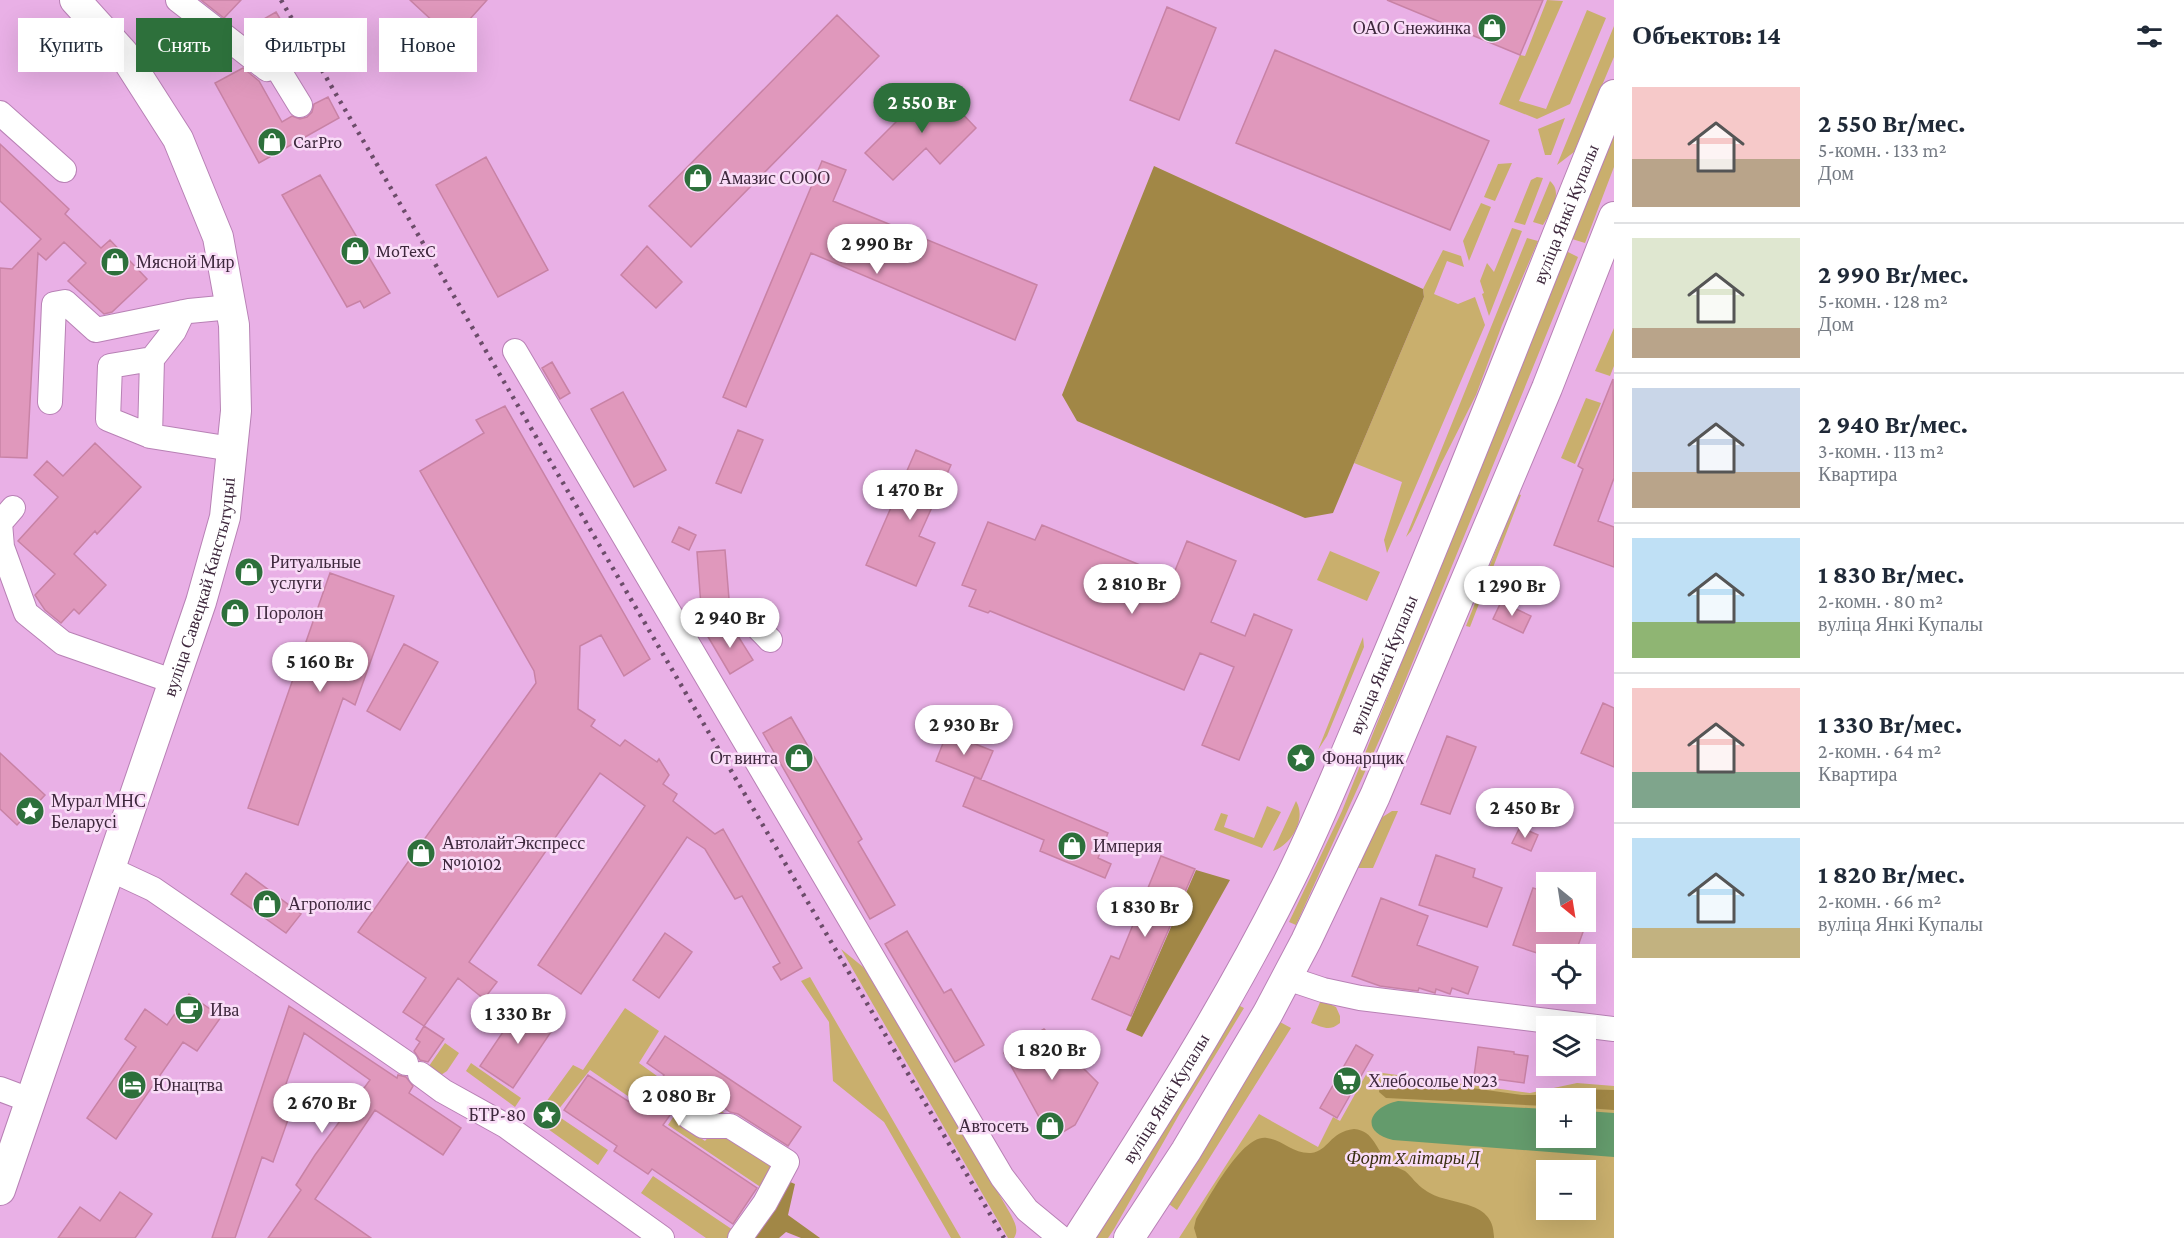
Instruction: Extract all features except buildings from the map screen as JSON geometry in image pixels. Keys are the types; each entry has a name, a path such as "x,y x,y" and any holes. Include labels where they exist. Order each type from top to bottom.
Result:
{"main road":[{"name":"вуліца Савецкай Канстытуцыі","path":"0,1190 201,602 225,516 236,411 234,324 218,237 178,139 123,53 75,0"},
{"name":"вуліца Янкі Купалы","path":"1078,1238 1181,1077 1250,959 1293,874 1404,617 1614,95"},
{"path":"1129,1238 1186,1150 1287,978 1375,796 1543,398 1614,217"},
{"path":"1250,959 1287,978"}],"lane":[{"path":"178,0 267,69 273,61 300,105"},
{"path":"0,112 64,170"},
{"path":"50,402 54,304 65,302 96,330 183,312 231,307"},
{"path":"150,436 152,359 174,331 183,312"},
{"path":"515,351 1002,1177 1022,1204 1061,1238"},
{"path":"152,359 110,366 108,419 150,436 232,449"},
{"path":"13,508 0,524 2,547 26,614 63,643 175,682"},
{"path":"681,630 723,615 735,614 747,618 770,640"},
{"path":"110,870 153,889 404,1067 506,1126 662,1238"},
{"path":"1287,978 1323,990 1360,998 1614,1029"},
{"path":"0,1089 32,1101"},
{"path":"689,1117 703,1125 730,1126 787,1162 765,1203 740,1238"}],"green space":[{"path":"1547,0 1563,1 1519,101 1546,109 1587,10 1606,18 1570,104 1537,119 1499,104 1520,55 1525,56"},
{"path":"1614,26 1614,57 1574,152 1557,165"},
{"path":"1565,118 1551,155 1545,155 1538,129"},
{"path":"1614,135 1614,167 1585,243 1572,239"},
{"path":"1512,163 1495,201 1484,197 1498,164"},
{"path":"1537,177 1543,178 1525,225 1514,222 1531,180"},
{"path":"1550,181 1556,191 1556,197 1543,225 1533,222"},
{"path":"1481,203 1491,207 1469,261 1463,241"},
{"path":"1512,228 1522,231 1489,316 1480,281 1487,263 1494,272"},
{"path":"1527,238 1538,241 1502,325 1476,395 1441,464 1411,531 1406,537"},
{"path":"1443,250 1461,256 1464,267 1447,261 1434,294 1458,304 1475,297 1485,325 1387,553 1384,540 1402,482 1354,463 1424,297 1423,289"},
{"path":"1566,251 1578,257 1396,703 1296,925 1289,922 1342,811"},
{"path":"1614,328 1614,366 1610,376 1595,371"},
{"path":"1586,398 1601,403 1575,464 1561,458"},
{"path":"1518,494 1521,495 1470,627 1466,626"},
{"path":"1330,551 1380,572 1367,601 1317,580"},
{"path":"1363,637 1364,647 1327,736 1318,750"},
{"path":"1296,801 1300,816 1295,830 1286,843 1273,851"},
{"path":"1267,806 1281,812 1262,848 1214,830 1221,813 1228,815 1224,827 1254,838"},
{"path":"1392,811 1398,811 1373,868 1357,868 1381,818"},
{"path":"841,949 873,975 1011,1215 1016,1229 1014,1238 1008,1238"},
{"path":"810,977 961,1238 951,1238 884,1122 833,1081 829,1022 801,981"},
{"path":"1321,1000 1336,1007 1340,1023 1336,1026 1326,1028 1311,1023"},
{"path":"1238,1005 1244,1008 1180,1113 1114,1229 1108,1238 1094,1238"},
{"path":"625,1008 659,1031 639,1063 657,1076 638,1103 590,1070 558,1110 546,1102 573,1065 583,1070"},
{"path":"1280,1022 1291,1028 1177,1210 1169,1204 1170,1201"},
{"path":"445,1043 459,1053 447,1071 441,1075 429,1066"},
{"path":"471,1063 521,1098 515,1107 466,1071"},
{"name":"Форт X літары Д","path":"1368,1071 1530,1093 1536,1092 1536,1148 1596,1148 1596,1088 1554,1088 1577,1083 1614,1086 1614,1238 1179,1238 1259,1114 1318,1147 1333,1117 1340,1121"},
{"path":"691,1090 730,1117 679,1123 705,1141 711,1134 729,1134 779,1168 734,1238 706,1238 641,1193 653,1176 733,1230 762,1188 668,1125"},
{"path":"558,1116 608,1150 598,1165 548,1129"}],"shaded area":[{"path":"1154,166 1423,289 1424,297 1333,513 1305,518 1077,421 1062,395"},
{"path":"1196,870 1230,880 1142,1037 1126,1030"},
{"path":"1393,1077 1522,1095 1536,1095 1536,1106 1386,1098 1379,1092 1381,1081"},
{"path":"1596,1090 1614,1090 1614,1110 1596,1109"},
{"path":"1398,1101 1536,1108 1536,1148 1596,1148 1596,1112 1614,1113 1614,1157 1393,1140 1382,1136 1372,1126 1375,1114 1388,1104"},
{"path":"1354,1129 1361,1130 1371,1137 1389,1162 1405,1171 1425,1190 1478,1209 1487,1216 1492,1225 1494,1238 1197,1238 1194,1228 1196,1219 1217,1184 1237,1156 1257,1139 1267,1138 1299,1151 1311,1153 1322,1149 1339,1134"},
{"path":"783,1179 795,1184 788,1215 820,1238 801,1238 786,1232 779,1238 746,1238"}],"railway":[{"path":"281,0 1004,1238"}],"place":[{"name":"ОАО Снежинка","path":"1492,28"},
{"name":"CarPro","path":"272,142"},
{"name":"Амазис СООО","path":"698,178"},
{"name":"MoTexC","path":"355,251"},
{"name":"Мясной Мир","path":"115,262"},
{"name":"Ритуальные услуги","path":"249,572"},
{"name":"Поролон","path":"235,613"},
{"name":"От винта","path":"799,758"},
{"name":"Фонарщик","path":"1301,758"},
{"name":"Мурал МНС Беларусі","path":"30,811"},
{"name":"Империя","path":"1072,846"},
{"name":"АвтолайтЭкспресс №10102","path":"421,853"},
{"name":"Агрополис","path":"267,904"},
{"name":"Ива","path":"189,1010"},
{"name":"Хлебосолье №23","path":"1347,1081"},
{"name":"Юнацтва","path":"132,1085"},
{"name":"БТР-80","path":"547,1115"},
{"name":"Автосеть","path":"1050,1126"}]}
